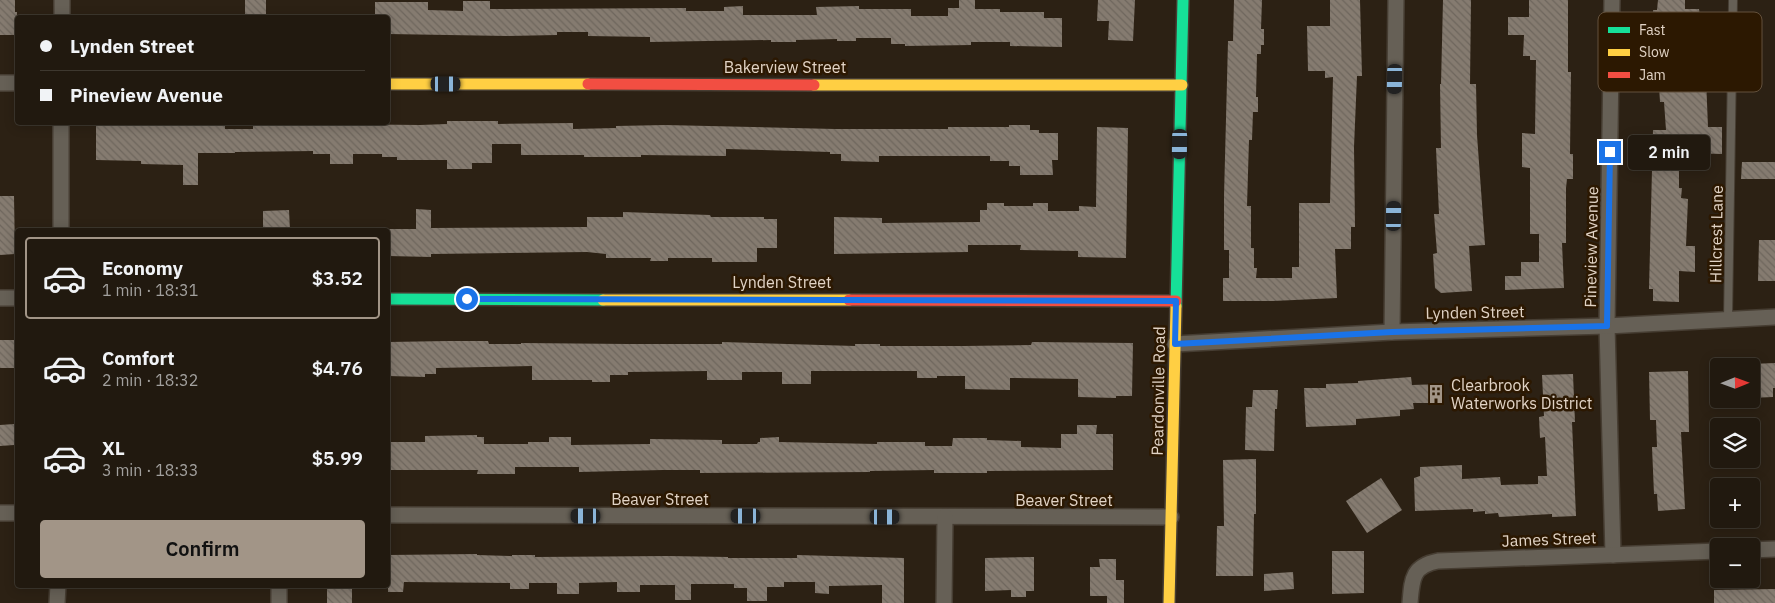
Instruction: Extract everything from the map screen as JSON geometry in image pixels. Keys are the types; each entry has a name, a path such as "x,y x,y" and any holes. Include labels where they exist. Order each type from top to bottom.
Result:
{"street":[{"path":"62,0 62,15"},
{"name":"Peardonville Road","path":"1169,603 1183,0"},
{"path":"1392,332 1396,0"},
{"path":"0,83 15,83"},
{"name":"Bakerview Street","path":"390,84 1182,85"},
{"name":"Pineview Avenue","path":"1611,92 1607,326 1613,555"},
{"path":"61,125 61,228"},
{"path":"0,298 15,298"},
{"name":"Lynden Street","path":"390,299 1176,301"},
{"name":"Lynden Street","path":"1175,344 1392,332 1607,326 1775,317"},
{"path":"0,513 15,513"},
{"name":"Beaver Street","path":"390,515 1171,517"},
{"path":"944,603 945,517"},
{"path":"1760,550 1775,549"},
{"name":"James Street","path":"1410,603 1411,581 1416,572 1427,563 1438,561 1710,551"},
{"path":"57,603 58,588"},
{"path":"279,588 279,603"}],"lane":[{"name":"Hillcrest Lane","path":"1728,319 1732,92"}],"building":[{"path":"0,0 15,0 15,12 17,12 17,15 15,15 15,35 0,35"},
{"path":"245,0 266,0 266,15 245,15"},
{"path":"959,0 975,0 975,9 1000,9 1000,12 1044,12 1044,18 1062,18 1062,47 1010,46 1010,42 971,42 971,45 905,46 905,44 891,44 891,38 856,38 856,41 837,41 837,39 796,40 796,42 771,42 771,40 650,42 650,37 588,36 588,32 557,32 557,35 507,36 390,34 390,15 375,15 375,2 428,2 428,10 463,11 463,1 490,1 490,9 686,8 686,11 724,11 724,7 743,6 743,15 817,15 816,7 859,6 859,9 911,9 911,16 948,16 948,8 959,8"},
{"path":"1098,0 1135,0 1133,41 1108,40 1109,21 1097,21"},
{"path":"1234,0 1262,0 1261,29 1264,29 1264,45 1261,45 1261,54 1257,54 1256,97 1258,97 1258,112 1253,112 1252,140 1249,140 1247,206 1251,206 1251,248 1254,248 1254,268 1257,268 1256,278 1292,278 1292,267 1299,267 1299,203 1330,203 1333,77 1325,78 1325,71 1308,71 1307,26 1330,26 1330,0 1360,0 1362,76 1357,76 1354,147 1355,227 1351,227 1351,249 1335,249 1337,298 1223,301 1223,278 1229,278 1229,250 1224,250 1224,196 1228,41 1233,41"},
{"path":"1443,0 1471,0 1470,84 1476,84 1477,135 1485,245 1469,246 1472,291 1441,293 1435,288 1433,254 1437,253 1434,214 1439,214 1436,148 1441,148 1440,84"},
{"path":"1529,0 1568,0 1568,72 1571,72 1570,154 1573,154 1573,179 1567,179 1566,188 1566,243 1562,243 1564,288 1505,290 1505,276 1521,276 1521,262 1539,262 1539,234 1530,234 1530,168 1522,167 1522,133 1535,134 1536,60 1530,60 1530,56 1523,56 1524,35 1508,35 1508,17 1529,17"},
{"path":"1658,0 1685,0 1685,9 1699,9 1699,12 1653,12 1653,10 1657,10"},
{"path":"1659,92 1707,92 1708,127 1722,127 1722,154 1687,153 1687,158 1679,158 1681,198 1688,199 1686,246 1695,246 1695,272 1679,271 1679,302 1653,301 1653,289 1649,289 1653,130 1666,130 1664,102 1660,102"},
{"path":"447,121 498,121 498,124 573,123 573,129 665,125 835,129 948,129 948,127 1030,125 1030,130 1039,130 1039,133 1058,133 1058,160 1052,160 1053,175 1020,175 1020,166 1009,166 1009,161 990,161 990,156 879,156 879,162 841,161 841,154 830,154 830,152 726,149 726,156 641,155 641,157 584,157 584,155 521,155 521,144 492,144 492,163 472,163 472,169 447,169 447,160 397,160 397,157 382,157 382,154 353,154 353,164 330,164 330,154 313,154 313,151 198,153 198,185 183,185 183,165 141,164 141,161 96,160 96,125 225,125 225,129 253,129 253,125 447,124"},
{"path":"1097,127 1128,128 1126,258 1078,257 1078,251 1020,250 1021,245 968,245 968,252 834,254 834,217 882,218 882,223 980,222 980,210 987,210 987,203 1004,203 1004,206 1033,206 1033,203 1048,203 1048,211 1079,211 1079,206 1096,207"},
{"path":"1742,162 1775,162 1775,179 1741,179"},
{"path":"0,196 14,196 15,254 0,255"},
{"path":"416,209 431,210 431,228 587,227 587,217 623,217 623,212 710,215 711,217 764,217 764,219 777,219 777,248 757,248 757,262 712,262 712,258 668,258 668,261 650,261 651,258 606,258 606,254 587,252 431,254 431,257 390,256 390,229 416,229"},
{"path":"289,210 290,228 263,228 263,211"},
{"path":"1759,240 1775,240 1775,281 1758,281"},
{"path":"0,340 14,340 14,368 0,368"},
{"path":"488,341 489,344 722,344 722,342 855,346 855,344 880,344 880,346 1031,345 1032,342 1133,343 1132,396 1116,396 1116,398 1078,397 1078,379 1010,378 1010,390 965,389 965,376 917,378 917,371 811,371 811,384 782,384 782,372 742,372 742,380 707,380 707,371 628,372 628,375 610,375 610,382 592,382 592,380 532,380 532,366 436,368 436,374 425,374 425,377 390,376 390,342"},
{"path":"1775,363 1773,397 1760,398 1760,364"},
{"path":"1688,371 1689,432 1681,432 1685,509 1658,511 1657,494 1654,494 1652,447 1657,447 1656,420 1650,420 1649,372"},
{"path":"1573,374 1575,422 1572,422 1576,516 1552,517 1552,514 1499,517 1498,513 1485,514 1485,511 1473,512 1473,509 1415,511 1414,478 1420,476 1420,467 1462,465 1462,479 1500,477 1501,485 1538,484 1538,476 1547,476 1545,437 1540,438 1539,417 1544,416 1542,375"},
{"path":"1411,377 1412,385 1442,384 1442,403 1413,403 1414,409 1400,410 1400,416 1356,419 1356,425 1306,427 1304,388 1326,388 1326,384 1358,383 1358,381"},
{"path":"1253,390 1278,390 1277,409 1275,409 1274,451 1245,450 1246,407 1252,407"},
{"path":"14,424 14,445 0,446 0,425"},
{"path":"1077,425 1097,425 1096,434 1113,434 1113,470 987,471 987,473 934,473 934,470 700,473 700,470 579,472 579,467 515,467 515,474 477,474 478,470 390,470 390,442 425,442 425,436 477,435 477,437 484,437 484,444 528,444 528,442 549,442 549,437 571,437 571,445 650,444 650,439 722,440 722,444 757,444 760,442 760,438 779,437 779,442 877,444 877,442 925,442 925,446 952,446 953,438 987,438 987,440 1021,441 1021,447 1061,448 1061,434 1077,434"},
{"path":"1256,459 1253,576 1216,576 1217,526 1224,526 1223,460"},
{"path":"1381,478 1402,510 1367,533 1346,501"},
{"path":"1332,551 1364,551 1364,593 1332,594"},
{"path":"477,554 535,555 535,557 668,556 728,558 797,558 797,555 904,558 904,603 882,603 882,585 829,586 829,594 815,593 815,582 784,582 784,587 767,587 767,601 747,601 747,588 734,588 734,584 691,584 691,600 675,600 675,585 640,585 640,592 617,592 617,582 579,583 579,594 557,594 557,583 529,583 529,589 510,589 510,583 404,582 403,592 388,592 388,588 390,588 390,555"},
{"path":"1034,557 1034,591 1026,591 1026,597 1011,597 1011,590 985,591 985,558"},
{"path":"1099,559 1116,559 1116,580 1124,580 1124,603 1107,603 1107,596 1090,596 1090,567 1100,567"},
{"path":"1293,572 1294,589 1264,591 1264,574"},
{"path":"327,588 352,588 352,603 327,603"},
{"path":"1775,589 1775,603 1714,603 1714,590"}],"traffic: fast":[{"path":"1176,306 1183,0"},
{"path":"390,299 603,300"}],"traffic: slow":[{"path":"390,84 588,84"},
{"path":"814,85 1182,85"},
{"path":"603,300 849,300"},
{"path":"1169,603 1176,306"}],"traffic: jam":[{"path":"588,84 814,85"},
{"path":"849,300 1176,301"}],"place":[{"name":"Clearbrook Waterworks District","path":"1436,394"}],"route":[{"path":"467,299 1176,301 1175,344 1392,332 1607,326 1610,152"}]}
